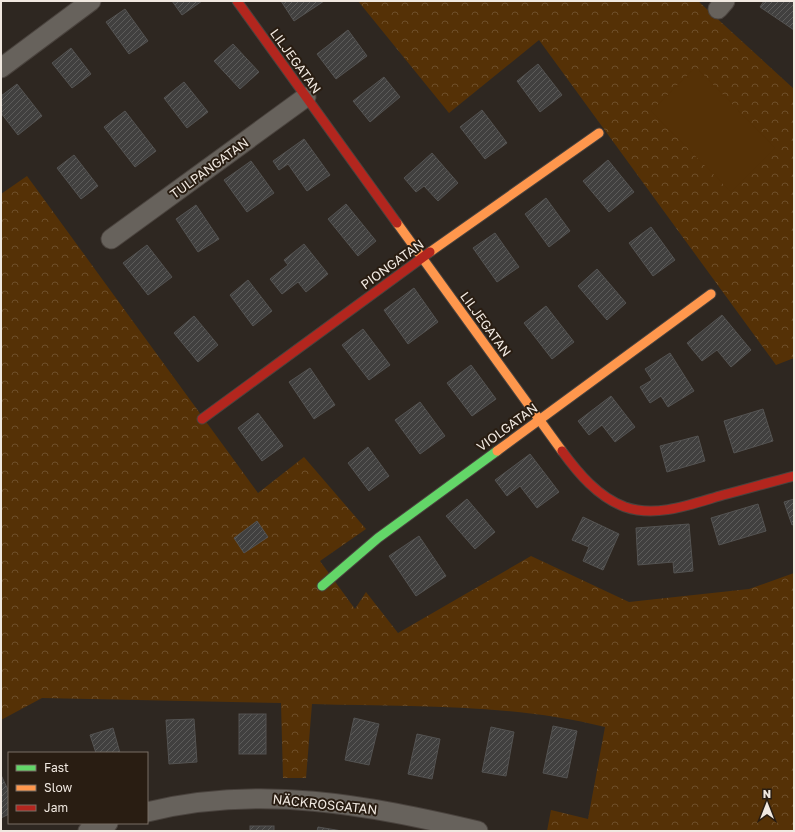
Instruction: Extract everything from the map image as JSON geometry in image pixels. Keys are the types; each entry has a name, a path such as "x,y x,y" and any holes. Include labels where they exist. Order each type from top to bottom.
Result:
{"street":[{"path":"1,68 91,1"},
{"name":"LILJEGATAN","path":"237,1 539,420 589,483 606,498 624,507 642,511 680,507 794,476"},
{"name":"TULPANGATAN","path":"111,239 306,97"},
{"name":"PIONGATAN","path":"202,419 422,257 599,133"},
{"name":"VIOLGATAN","path":"322,586 378,538 711,294"},
{"name":"NÄCKROSGATAN","path":"148,812 186,804 230,799 291,798 355,806 478,831"},
{"path":"88,831 106,824"}],"green space":[{"path":"358,1 698,1 794,89 794,358 776,365 539,40 449,113"},
{"path":"696,67 775,148 731,192 651,111"},
{"path":"27,176 258,493 304,457 366,529 320,561 355,609 366,592 398,633 531,556 629,602 749,589 794,573 794,831 547,831 551,810 588,819 605,727 569,719 496,710 423,706 312,704 306,778 283,778 281,703 42,698 1,720 1,194"}],"building":[{"path":"172,1 202,1 182,15"},
{"path":"281,1 324,1 294,21"},
{"path":"764,1 794,1 794,30 760,7"},
{"path":"125,9 148,41 129,54 106,22"},
{"path":"348,30 367,56 336,79 317,54"},
{"path":"233,44 259,72 240,89 214,61"},
{"path":"71,48 91,74 72,88 52,63"},
{"path":"538,64 562,95 540,112 517,81"},
{"path":"384,77 400,97 370,122 353,101"},
{"path":"184,82 208,112 187,128 164,98"},
{"path":"17,84 42,116 18,135 1,113 1,96"},
{"path":"482,110 507,143 485,159 460,127"},
{"path":"125,111 156,151 135,167 104,127"},
{"path":"304,139 330,175 307,191 288,164 279,170 273,161"},
{"path":"432,153 458,183 438,201 424,186 416,192 404,178"},
{"path":"74,155 98,186 81,199 57,168"},
{"path":"608,160 634,192 609,212 583,181"},
{"path":"251,161 274,193 247,212 224,180"},
{"path":"546,198 570,231 549,247 525,214"},
{"path":"346,204 376,241 358,256 328,219"},
{"path":"196,205 219,239 198,252 176,219"},
{"path":"651,227 675,260 653,276 629,243"},
{"path":"495,233 519,267 497,282 473,248"},
{"path":"304,244 328,274 306,292 298,282 282,294 270,279 288,265 284,260"},
{"path":"147,245 172,277 148,295 123,263"},
{"path":"597,269 626,303 607,320 578,286"},
{"path":"248,280 272,311 253,326 230,295"},
{"path":"414,288 438,322 408,344 384,310"},
{"path":"546,306 574,342 552,359 524,323"},
{"path":"722,315 751,350 731,367 717,350 702,361 687,343"},
{"path":"194,316 218,345 198,362 174,333"},
{"path":"363,329 390,365 369,380 342,345"},
{"path":"670,353 694,391 668,407 661,396 650,403 640,387 652,380 645,369"},
{"path":"471,365 496,399 472,416 447,383"},
{"path":"310,368 335,405 314,419 289,382"},
{"path":"611,396 635,427 615,442 602,425 589,435 578,421"},
{"path":"420,402 445,436 420,454 395,420"},
{"path":"763,409 773,441 734,453 724,421"},
{"path":"258,413 283,446 262,461 238,428"},
{"path":"698,436 705,461 667,472 660,446"},
{"path":"368,447 389,476 369,491 348,463"},
{"path":"530,454 559,492 537,508 520,486 507,496 495,480"},
{"path":"467,499 495,532 475,549 446,516"},
{"path":"794,499 794,524 792,525 784,502"},
{"path":"758,504 766,531 719,545 711,518"},
{"path":"583,517 619,534 603,570 583,561 589,547 572,540"},
{"path":"257,521 268,537 244,553 234,538"},
{"path":"689,524 693,571 674,573 673,562 638,565 636,528"},
{"path":"419,536 446,576 416,596 389,556"},
{"path":"239,714 266,714 266,754 239,754"},
{"path":"354,718 379,724 369,765 345,760"},
{"path":"194,719 197,762 169,764 166,720"},
{"path":"553,726 577,731 567,778 543,773"},
{"path":"491,727 514,732 506,776 482,772"},
{"path":"113,728 120,752 96,752 90,735"},
{"path":"417,734 440,739 432,779 408,774"},
{"path":"1,775 8,790 8,814 1,818"},
{"path":"250,826 274,826 274,831 250,831"},
{"path":"318,827 342,831 317,831"}],"traffic: fast":[{"path":"322,586 378,538 497,451"}],"traffic: slow":[{"path":"430,252 599,133"},
{"path":"397,223 562,451"},
{"path":"497,451 711,294"}],"traffic: jam":[{"path":"237,1 397,223"},
{"path":"202,419 430,252"},
{"path":"562,451 575,468 597,491 615,503 637,510 662,510 687,506 794,476"}]}
